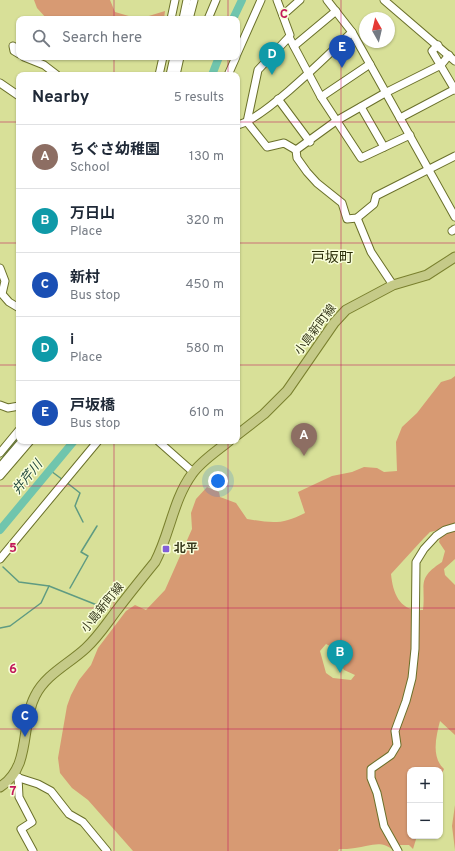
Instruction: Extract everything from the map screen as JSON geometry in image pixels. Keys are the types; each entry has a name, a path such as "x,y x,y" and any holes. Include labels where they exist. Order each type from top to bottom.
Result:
{"main road":[{"name":"小島新町線","path":"240,433 264,414 283,396 342,313 356,303 393,285 427,275 455,257"},
{"name":"小島新町線","path":"0,786 15,777 19,766 31,706 38,690 54,673 86,648 155,562 161,550 182,492 193,472 226,444"}],"street":[{"path":"171,16 176,0"},
{"path":"184,16 187,0"},
{"path":"190,16 194,0"},
{"path":"209,16 216,0"},
{"path":"240,47 261,0"},
{"path":"277,0 290,34 289,36 308,73 321,97 360,158 410,135"},
{"path":"283,15 300,0"},
{"path":"327,0 352,32 385,93 430,168 455,216"},
{"path":"388,1 455,61"},
{"path":"294,46 336,11"},
{"path":"240,124 247,122 278,99 352,32"},
{"path":"247,122 258,70 289,36"},
{"path":"400,118 455,90 432,51 438,45"},
{"path":"13,46 14,51 16,52"},
{"path":"296,150 310,142 336,121 385,93 441,65 449,55"},
{"path":"31,60 47,67 53,72"},
{"path":"159,72 162,60"},
{"path":"171,72 173,60"},
{"path":"177,72 179,60"},
{"path":"229,72 235,60"},
{"path":"321,97 370,64"},
{"path":"0,83 16,94"},
{"path":"278,99 310,142"},
{"path":"361,107 384,147"},
{"path":"247,122 267,147 284,143 296,150"},
{"path":"296,150 297,158 307,172 317,183 342,202 347,219 357,218 374,204 376,196 455,156"},
{"path":"357,218 371,252 393,285"},
{"path":"0,268 5,281 2,294 9,302 16,306"},
{"path":"0,404 8,408 16,406"},
{"path":"0,453 16,434"},
{"path":"0,467 19,444"},
{"path":"0,476 27,444"},
{"path":"0,559 96,444"},
{"path":"161,444 193,472"},
{"path":"398,851 384,826 377,794 371,778 371,770 391,755 397,745 395,731 406,701 412,678 415,649 416,562 436,536 445,530 455,527"},
{"path":"33,851 21,829 32,822 19,797 15,777 38,784 51,791 69,814 83,822 107,851"}],"shaded area":[{"path":"34,0 110,0 115,12 129,16 44,16 37,8"},
{"path":"165,11 164,16 149,16"},
{"path":"455,376 455,559 444,569 445,575 455,585 455,735 440,721 437,734 436,753 437,759 442,767 407,767 407,839 416,839 413,849 409,845 400,845 398,851 394,851 385,845 376,844 339,849 338,851 133,851 88,800 72,788 60,773 58,758 67,706 79,680 91,665 98,648 126,611 135,605 146,610 165,590 192,529 191,513 196,499 207,487 219,492 220,497 236,503 247,519 277,522 290,520 297,517 305,513 298,492 332,476 352,472 364,467 377,468 384,472 397,471 396,442 402,427 417,413 441,382","holes":["442,530 439,542 445,551 442,562 428,573 425,578 423,588 423,610 409,608 403,605 396,595 391,574 430,532","326,644 332,647 344,670 355,675 351,680 333,678 326,673 320,651"]},
{"path":"455,805 455,850 452,826"}],"waterway":[{"name":"井芹川","path":"234,16 242,0"},
{"name":"井芹川","path":"213,72 218,60"},
{"path":"1,460 16,440"},
{"name":"井芹川","path":"0,530 72,444"},
{"path":"51,471 63,480"},
{"path":"66,482 80,493 75,506 83,522"},
{"path":"70,588 88,556 81,552 97,526"},
{"path":"3,567 19,582 49,586"},
{"path":"0,628 10,626 41,603 49,586 102,607"}],"place":[{"name":"戸坂橋","path":"342,68"},
{"name":"i","path":"272,75"},
{"name":"ちぐさ幼稚園","path":"304,456"},
{"name":"北平","path":"166,549"},
{"name":"万日山","path":"340,673"},
{"name":"新村","path":"25,737"}],"district":[{"name":"戸坂町","path":"332,258"}]}
